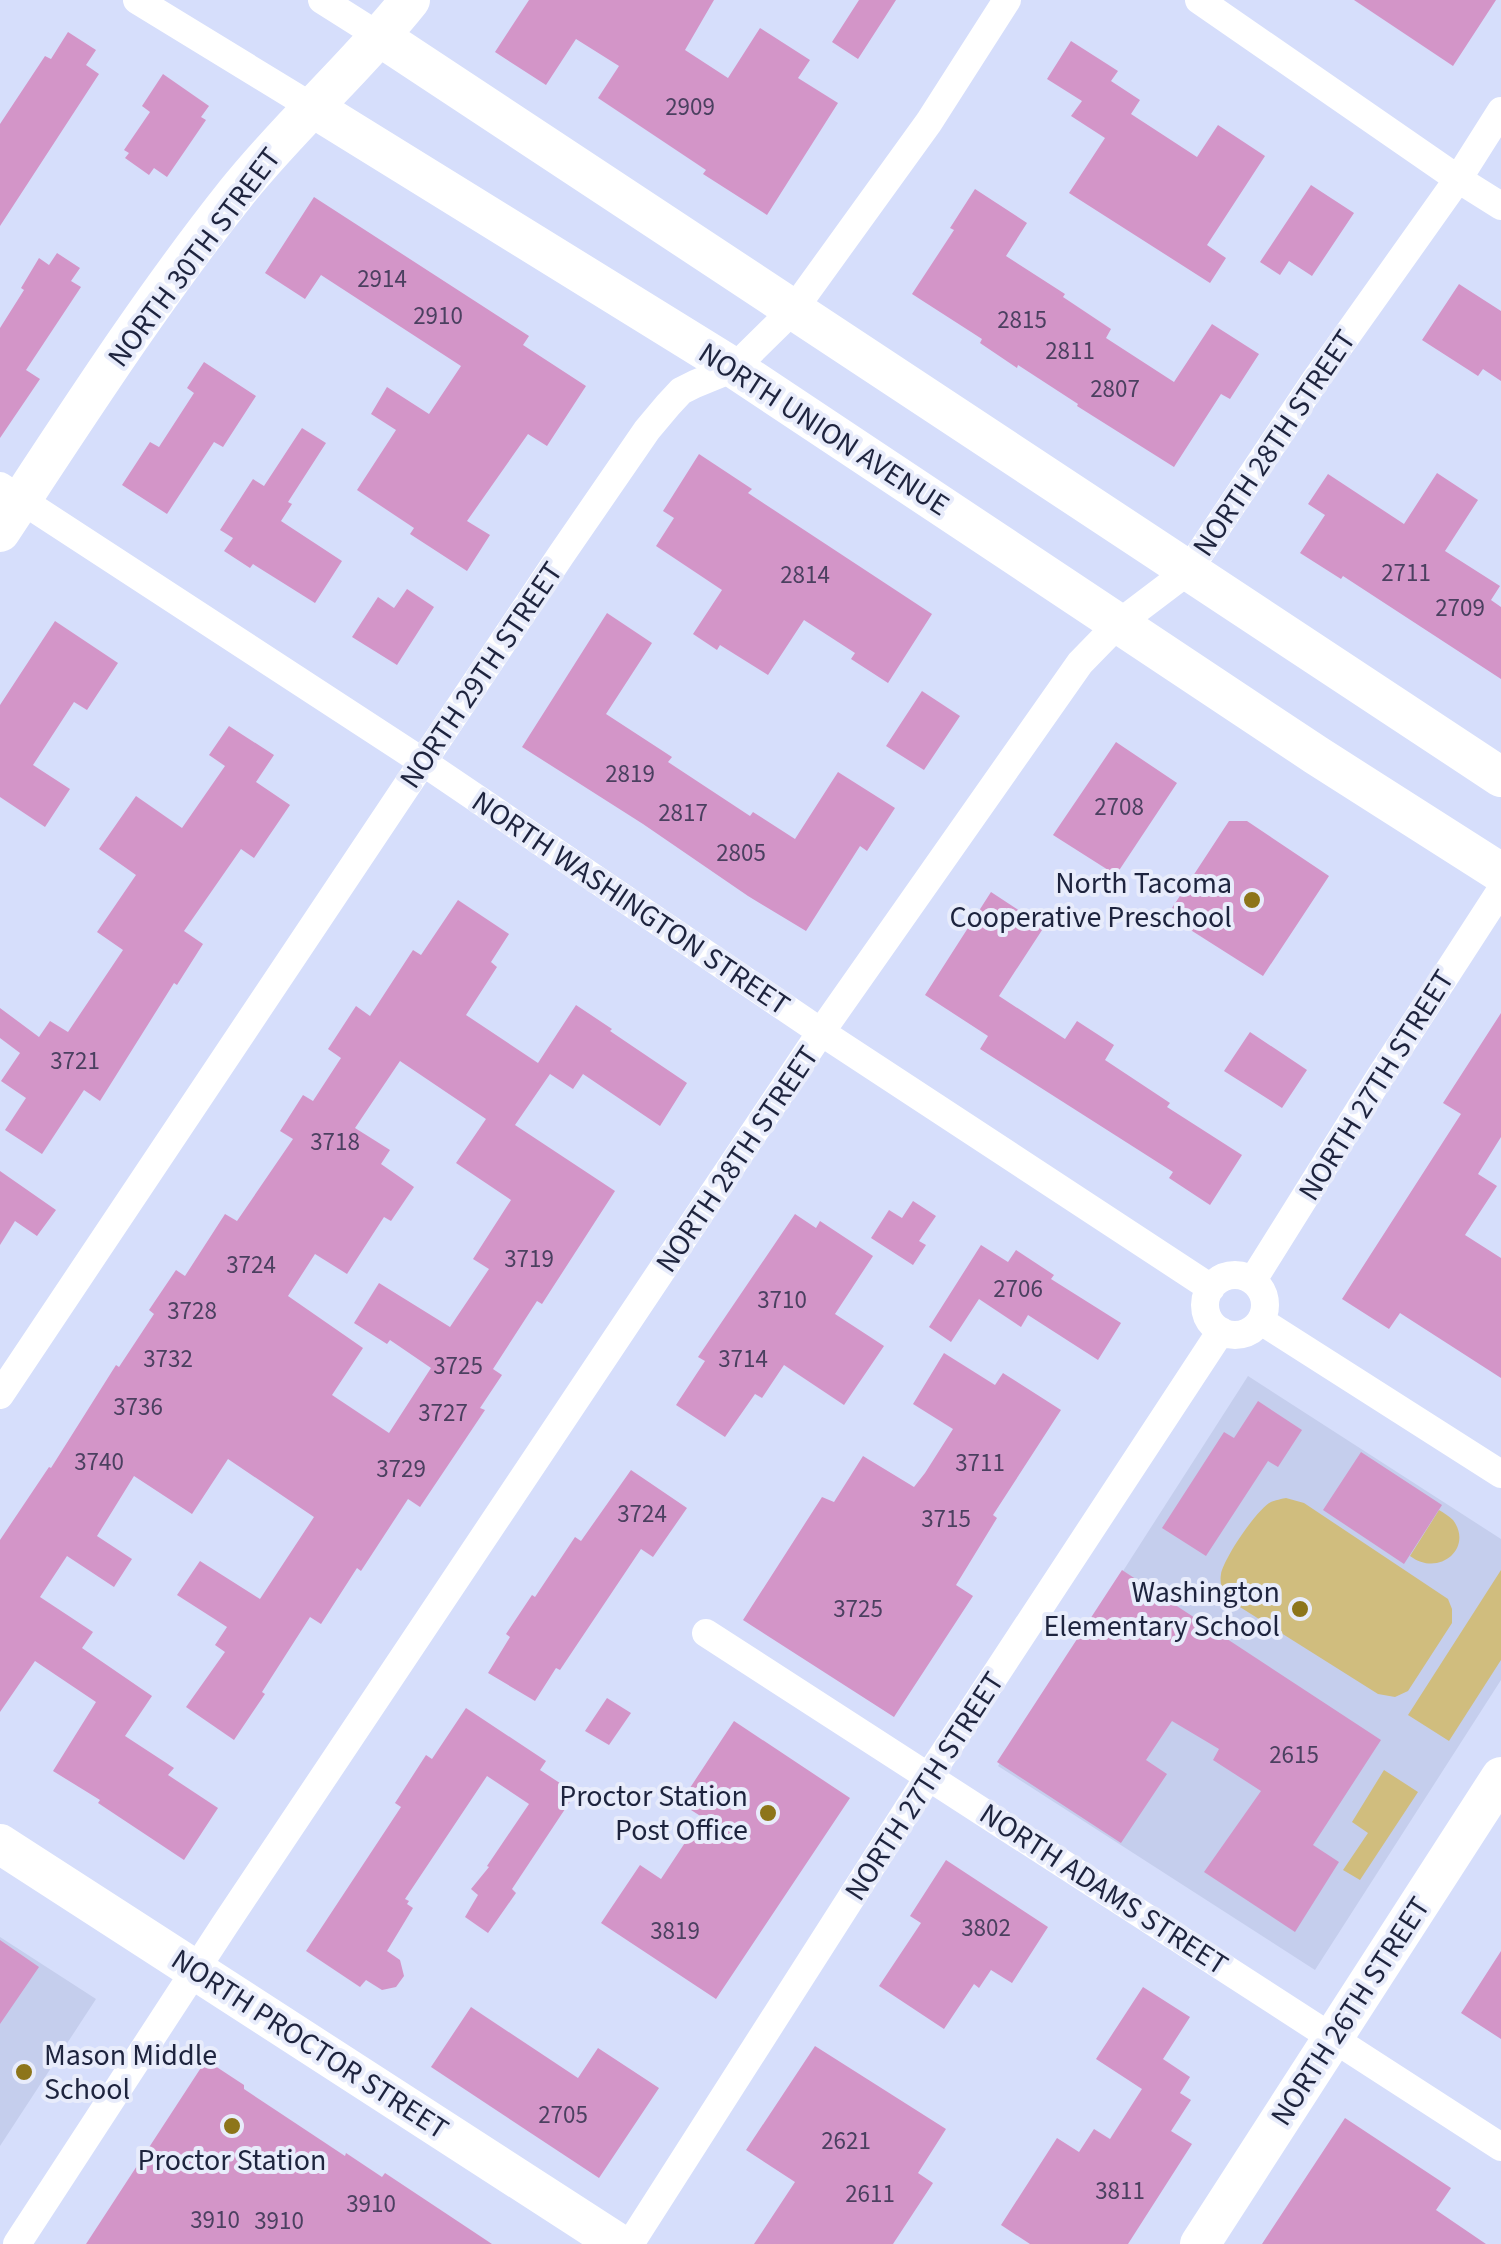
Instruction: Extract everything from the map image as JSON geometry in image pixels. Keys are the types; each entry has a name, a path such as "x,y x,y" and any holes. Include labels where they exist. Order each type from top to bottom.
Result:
{"street":[{"name":"NORTH UNION AVENUE","path":"137,0 734,368 1335,768 1501,873"},
{"path":"322,0 1501,777"},
{"name":"NORTH 30TH STREET","path":"7,506 238,190 410,0"},
{"name":"NORTH 29TH STREET","path":"0,1395 647,430 681,392 734,368 794,310 929,122 1006,0"},
{"path":"1199,0 1501,206"},
{"name":"NORTH 28TH STREET","path":"17,2244 195,1970 821,1032 1080,663 1118,624 1188,571 1501,111"},
{"name":"NORTH WASHINGTON STREET","path":"7,506 423,762 821,1032 1210,1288"},
{"name":"NORTH 27TH STREET","path":"1253,1280 1501,890"},
{"path":"1228,1276 1253,1280 1265,1299 1261,1321 1242,1334 1220,1331 1206,1314 1210,1288 1228,1276"},
{"path":"1261,1321 1501,1474"},
{"name":"NORTH 27TH STREET","path":"630,2244 1220,1331"},
{"name":"NORTH ADAMS STREET","path":"706,1633 1501,2147"},
{"name":"NORTH 26TH STREET","path":"1200,2244 1501,1777"},
{"name":"NORTH PROCTOR STREET","path":"0,1844 620,2244"}],"shaded area":[{"name":"Washington Elementary School","path":"1248,1376 1501,1539 1501,1680 1315,1970 998,1766"},
{"path":"1286,1498 1304,1503 1448,1599 1452,1623 1408,1691 1395,1697 1378,1694 1232,1602 1224,1593 1221,1574 1234,1546 1265,1506"},
{"path":"1439,1510 1453,1520 1459,1541 1450,1557 1442,1562 1421,1562 1410,1556"},
{"path":"1501,1570 1501,1660 1449,1741 1408,1715"},
{"path":"1384,1770 1418,1792 1360,1880 1343,1870 1368,1833 1352,1822"},
{"name":"Mason Middle School","path":"0,1937 96,1999 0,2146"}],"building":[{"path":"529,0 714,0 685,50 728,78 760,28 810,60 798,78 838,103 767,215 598,98 619,66 576,39 546,85 495,52"},
{"path":"859,0 896,0 858,59 832,42"},
{"path":"1354,0 1496,0 1453,66"},
{"path":"68,32 96,50 86,65 99,74 0,226 0,124 45,56 51,59"},
{"path":"1071,41 1118,71 1111,81 1140,100 1131,114 1197,157 1218,125 1265,156 1207,245 1226,258 1210,283 1069,193 1105,138 1071,116 1082,101 1047,79"},
{"path":"163,74 209,106 201,117 206,120 167,177 154,168 149,175 125,158 129,153 124,150 150,112 142,106"},
{"path":"1311,185 1354,213 1312,276 1289,261 1280,275 1260,262"},
{"path":"975,189 1027,223 1006,256 1111,329 1106,338 1174,382 1212,324 1259,354 1230,399 1221,394 1174,467 1018,365 1017,368 980,343 982,339 912,294 954,230 950,228"},
{"path":"314,197 529,336 523,345 586,386 547,446 528,434 467,521 490,535 467,571 410,534 414,528 357,490 396,430 371,414 387,387 429,414 461,366 321,275 305,299 265,273"},
{"path":"57,253 80,268 71,281 81,287 26,370 40,379 0,438 0,328 39,258 49,265"},
{"path":"1459,284 1501,311 1501,381 1483,369 1478,376 1422,340"},
{"path":"204,362 256,396 223,447 214,442 167,514 122,485 150,442 159,447 194,393 187,388"},
{"path":"302,428 326,443 288,502 292,504 281,521 342,561 315,603 253,564 250,568 224,551 233,538 220,530 253,479 264,486"},
{"path":"699,454 752,489 748,493 932,614 888,683 851,659 855,653 804,620 768,675 720,645 717,650 693,634 722,590 656,546 674,518 663,511"},
{"path":"1437,473 1478,500 1445,551 1500,586 1491,600 1501,607 1501,679 1343,576 1341,579 1300,553 1325,515 1308,504 1328,474 1404,524"},
{"path":"407,589 434,607 397,665 352,637 378,597 394,608"},
{"path":"607,613 652,643 606,714 672,757 668,762 750,816 753,812 795,839 838,772 895,808 867,851 860,846 806,931 522,747"},
{"path":"55,621 118,663 87,710 74,702 33,765 70,789 45,827 0,797 0,705"},
{"path":"922,691 960,716 924,770 886,746"},
{"path":"229,726 274,755 256,782 290,805 254,858 241,849 184,931 203,944 100,1101 84,1090 42,1154 5,1130 26,1098 1,1081 20,1053 0,1038 0,1008 39,1037 50,1021 68,1032 123,950 97,932 136,875 99,849 136,796 182,828 225,766 209,755"},
{"path":"1116,742 1177,783 1116,875 1053,835"},
{"path":"1229,821 1247,821 1329,876 1263,976 1178,922 1172,908"},
{"path":"991,892 1044,927 999,996 1065,1039 1077,1021 1114,1045 1105,1060 1170,1103 1167,1107 1242,1155 1210,1205 1169,1178 1173,1172 980,1049 988,1036 925,995"},
{"path":"458,900 509,934 491,962 497,967 466,1015 538,1063 576,1005 687,1083 660,1126 583,1074 573,1089 550,1074 515,1125 615,1191 542,1304 537,1301 493,1369 502,1375 480,1408 485,1410 420,1507 408,1499 321,1624 310,1617 234,1740 186,1707 225,1652 215,1645 227,1627 177,1595 200,1561 260,1599 314,1517 228,1459 192,1514 134,1476 97,1536 132,1559 114,1587 67,1556 40,1597 93,1632 82,1648 152,1696 125,1736 174,1768 168,1775 218,1808 184,1860 53,1771 96,1702 35,1661 0,1712 0,1540 154,1314 149,1310 176,1270 185,1276 225,1214 237,1221 293,1139 280,1131 303,1095 313,1101 341,1058 328,1049 356,1006 370,1016 413,950 421,955","holes":["400,1061 486,1119 456,1163 511,1200 473,1259 489,1269 450,1327 379,1283 354,1323 387,1344 390,1340 431,1368 389,1433 332,1395 363,1348 288,1296 315,1254 347,1274 384,1217 391,1221 414,1187 381,1164 390,1150 355,1128"]},
{"path":"1501,1013 1501,1137 1478,1174 1497,1186 1465,1235 1501,1258 1501,1378 1400,1313 1389,1329 1342,1299 1461,1114 1443,1103"},
{"path":"1250,1032 1307,1070 1282,1108 1224,1071"},
{"path":"0,1171 56,1210 37,1236 15,1221 0,1245"},
{"path":"913,1201 936,1216 919,1241 926,1245 913,1265 871,1238 889,1210 902,1218"},
{"path":"795,1214 816,1228 820,1221 873,1256 835,1314 884,1346 844,1405 784,1365 762,1398 755,1394 725,1437 676,1405 705,1361 698,1357"},
{"path":"981,1245 1008,1262 1016,1250 1054,1275 1051,1279 1121,1323 1098,1360 1028,1315 1021,1327 979,1299 951,1342 929,1327"},
{"path":"944,1353 995,1385 1003,1373 1061,1410 993,1515 997,1518 956,1585 973,1596 894,1717 743,1620 822,1497 834,1502 863,1456 914,1487 925,1473 953,1429 913,1404"},
{"path":"1258,1401 1302,1430 1278,1467 1268,1461 1206,1556 1162,1528 1224,1432 1234,1438"},
{"path":"1361,1452 1442,1505 1404,1564 1323,1510"},
{"path":"631,1470 687,1508 653,1557 641,1549 535,1701 488,1673 510,1637 506,1634 532,1595 535,1597 575,1537 581,1541"},
{"path":"1122,1570 1381,1740 1313,1845 1339,1862 1295,1932 1204,1872 1261,1791 1213,1760 1219,1749 1172,1721 1146,1760 1167,1774 1121,1843 997,1762"},
{"path":"607,1698 631,1713 609,1745 585,1731"},
{"path":"466,1708 546,1761 540,1770 572,1791 568,1798 571,1800 488,1933 465,1917 478,1895 471,1889 529,1804 487,1776 405,1899 413,1908 387,1951 400,1960 404,1976 396,1987 382,1990 366,1980 360,1987 306,1951 401,1807 395,1803 426,1755 432,1759"},
{"path":"734,1721 850,1798 716,1999 601,1923 640,1865 661,1879 702,1817 680,1803"},
{"path":"946,1860 1048,1927 1012,1983 991,1970 979,1988 974,1984 944,2029 879,1986 921,1923 910,1916"},
{"path":"0,1940 39,1967 0,2024"},
{"path":"1501,1951 1501,2039 1461,2013"},
{"path":"1143,1987 1190,2017 1163,2059 1190,2077 1180,2093 1191,2100 1171,2131 1192,2144 1128,2244 1030,2244 1001,2225 1057,2138 1079,2152 1094,2129 1110,2139 1142,2089 1096,2059"},
{"path":"471,2007 578,2078 598,2048 659,2088 599,2178 431,2067"},
{"path":"815,2046 946,2129 918,2173 933,2183 893,2244 754,2244 795,2182 746,2150"},
{"name":"Proctor Station","path":"206,2060 345,2156 346,2153 382,2177 385,2173 492,2244 86,2244"},
{"path":"1345,2118 1451,2188 1436,2210 1486,2244 1262,2244"}],"place":[{"name":"North Tacoma Cooperative Preschool","path":"1252,900"},
{"name":"Washington Elementary School","path":"1300,1609"},
{"name":"Proctor Station Post Office","path":"768,1813"},
{"name":"Mason Middle School","path":"24,2072"},
{"name":"Proctor Station","path":"232,2126"}]}
